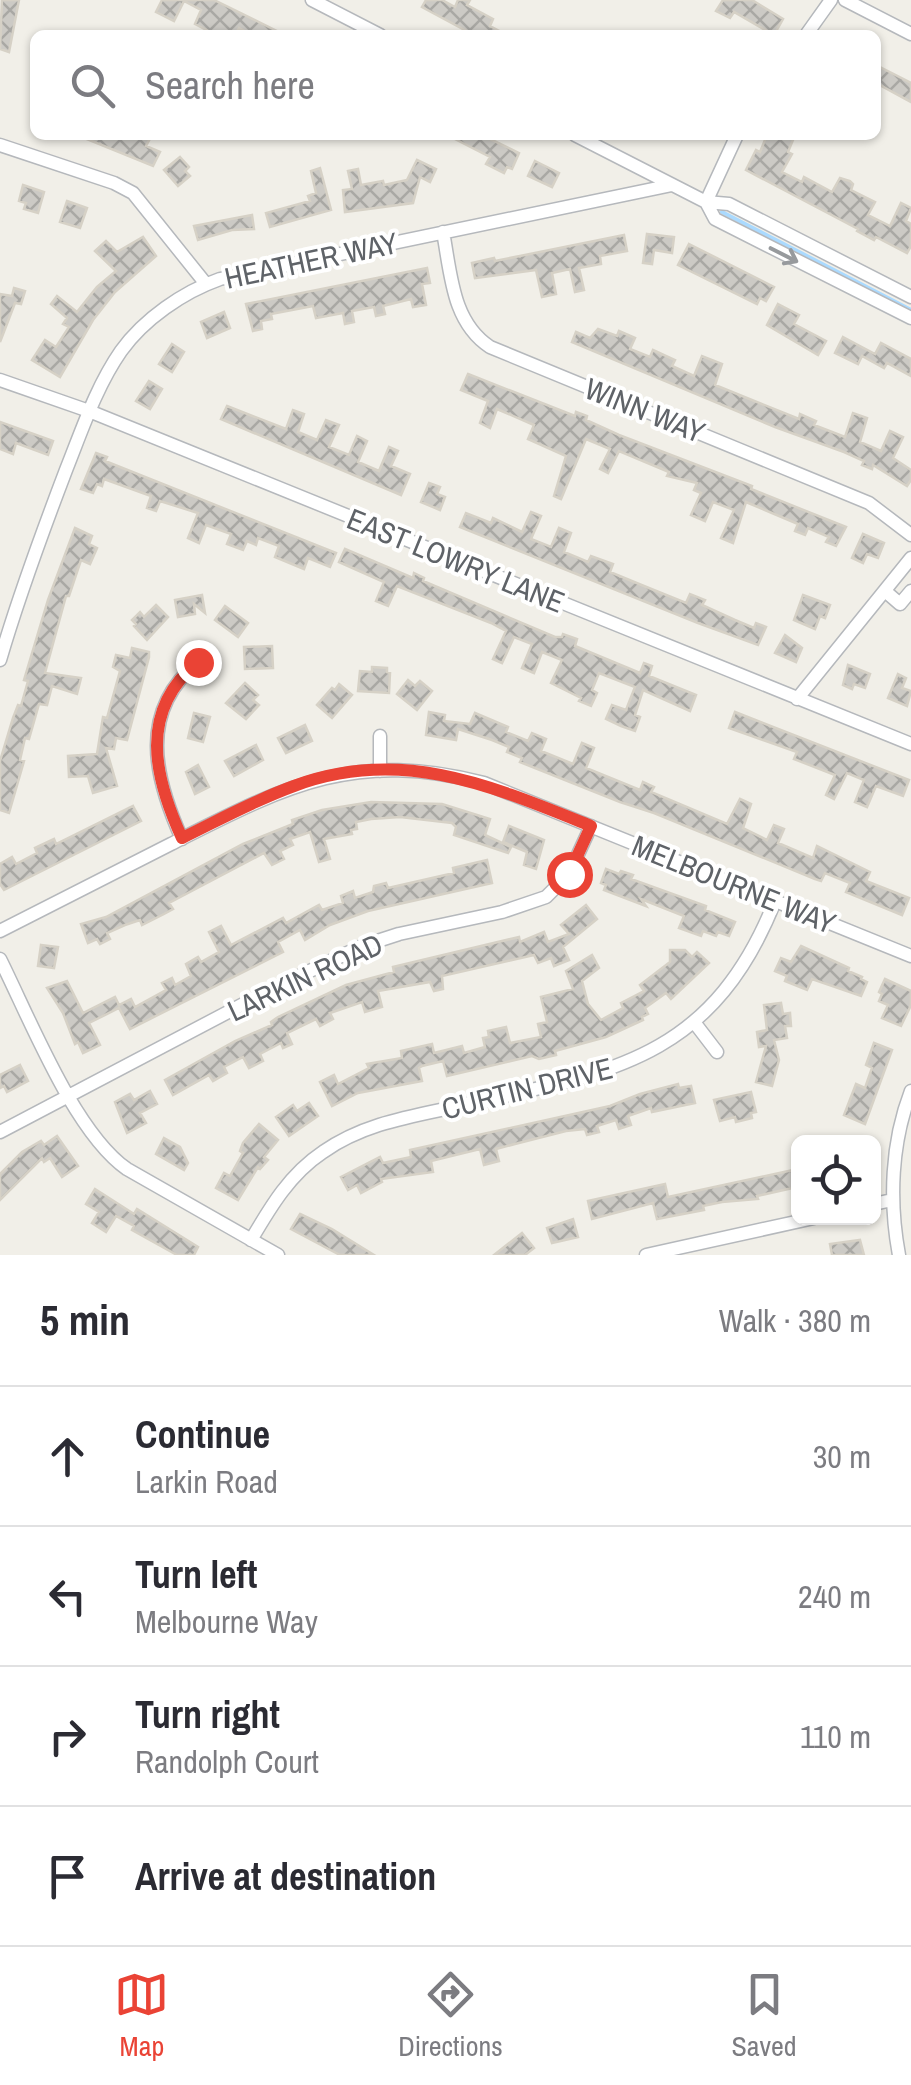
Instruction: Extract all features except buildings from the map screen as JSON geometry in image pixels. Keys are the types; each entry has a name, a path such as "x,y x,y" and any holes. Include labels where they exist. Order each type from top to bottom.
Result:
{"street":[{"path":"312,0 370,30"},
{"path":"810,30 831,0"},
{"path":"846,0 911,34"},
{"path":"585,140 706,202 728,204 911,297"},
{"path":"706,202 735,140"},
{"path":"0,145 96,176 134,193 206,284"},
{"name":"HEATHER WAY","path":"0,660 25,576 89,411 109,371 134,336 166,309 206,284 672,185"},
{"path":"706,202 715,218 911,318"},
{"name":"WINN WAY","path":"443,232 462,319 490,347 870,503 911,535"},
{"name":"EAST LOWRY LANE","path":"0,380 89,411 911,744"},
{"path":"797,699 911,558"},
{"path":"884,591 900,604 911,591"},
{"path":"182,838 158,778 157,740 174,684 198,662"},
{"path":"380,736 380,771"},
{"name":"MELBOURNE WAY","path":"0,931 297,784 352,772 422,771 484,783 911,956"},
{"name":"LARKIN ROAD","path":"0,1132 362,946 502,912 546,896 569,874 591,826"},
{"name":"CURTIN DRIVE","path":"251,1240 290,1180 322,1152 358,1132 398,1119 608,1071 657,1049 694,1022 722,994 744,966 775,902"},
{"path":"0,959 90,1134 116,1161 278,1255"},
{"path":"694,1022 717,1052"},
{"path":"899,1255 892,1200 899,1130 911,1091"},
{"path":"881,1202 892,1200"},
{"path":"646,1255 791,1223"}],"waterway":[{"path":"722,212 911,310"}],"route":[{"path":"198,662 174,684 157,740 158,778 182,838 297,784 352,772 422,771 484,783 591,826 569,874"}]}
